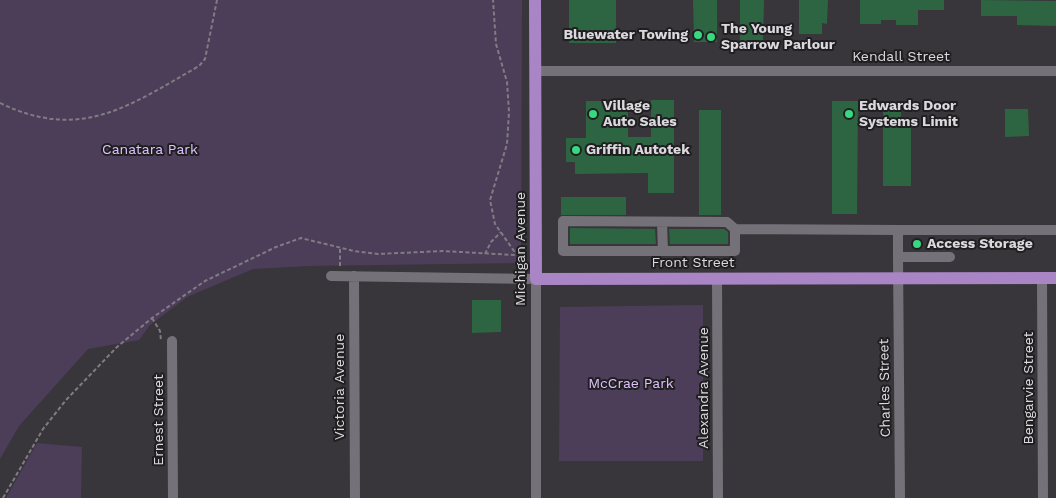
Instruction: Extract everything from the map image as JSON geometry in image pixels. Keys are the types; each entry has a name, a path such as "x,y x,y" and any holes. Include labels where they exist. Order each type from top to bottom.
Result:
{"main road":[{"name":"Michigan Avenue","path":"535,0 536,279"},
{"name":"Front Street","path":"536,279 1056,278"}],"street":[{"name":"Kendall Street","path":"535,71 1056,71"},
{"path":"735,229 735,251 563,251 563,222 728,222 735,229 1056,230"},
{"path":"662,222 663,251"},
{"name":"Charles Street","path":"898,230 900,498"},
{"path":"898,257 950,257"},
{"name":"Front Street","path":"331,276 536,279"},
{"name":"Victoria Avenue","path":"354,276 354,498"},
{"name":"Alexandra Avenue","path":"717,278 718,498"},
{"name":"Bengarvie Street","path":"1042,278 1043,498"},
{"name":"Michigan Avenue","path":"536,279 536,498"},
{"name":"Ernest Street","path":"172,341 173,498"}],"path":[{"path":"0,103 42,119 70,121 108,114 199,66 205,59 217,0"},
{"path":"3,498 43,430 66,400 117,347 152,318 205,281 292,240 308,240 340,248 378,254 444,251 514,255 492,214 490,200 507,144 509,112 507,82 496,44 493,0"},
{"path":"485,254 491,242 500,232"},
{"path":"340,248 340,267"},
{"path":"152,318 160,331 161,341 172,341"}],"green space":[{"name":"Canatara Park","path":"0,0 522,0 521,263 308,266 253,269 187,297 150,325 139,340 88,349 19,426 0,459"},
{"name":"McCrae Park","path":"703,305 703,461 559,461 560,307"},
{"path":"37,443 82,447 81,498 6,498"}],"building":[{"path":"569,0 616,0 616,43 569,43"},
{"path":"693,0 717,0 717,42 694,42"},
{"path":"740,0 764,0 763,42 740,42"},
{"path":"799,0 828,0 827,24 822,23 822,34 799,34"},
{"path":"860,0 944,0 944,10 918,10 918,25 896,25 896,20 881,20 881,24 860,24"},
{"path":"981,0 1056,1 1056,26 1017,25 1017,16 981,16"},
{"path":"651,100 674,100 674,193 648,193 648,173 575,174 575,162 566,162 566,138 586,138 586,101 628,101 628,137 651,137"},
{"path":"832,101 858,101 857,214 832,214"},
{"path":"883,109 901,109 901,124 911,124 911,186 883,186"},
{"path":"1005,109 1028,109 1029,136 1005,137"},
{"path":"699,110 721,110 721,215 699,215"},
{"path":"561,197 626,197 626,215 561,215"},
{"path":"570,228 655,229 656,244 570,244"},
{"path":"669,229 724,229 728,232 728,244 670,244"},
{"path":"472,300 501,300 501,332 472,333"}],"place":[{"name":"Bluewater Towing","path":"698,35"},
{"name":"The Young Sparrow Parlour","path":"711,37"},
{"name":"Village Auto Sales","path":"593,114"},
{"name":"Edwards Door Systems Limit","path":"849,114"},
{"name":"Griffin Autotek","path":"576,150"},
{"name":"Access Storage","path":"917,244"}]}
